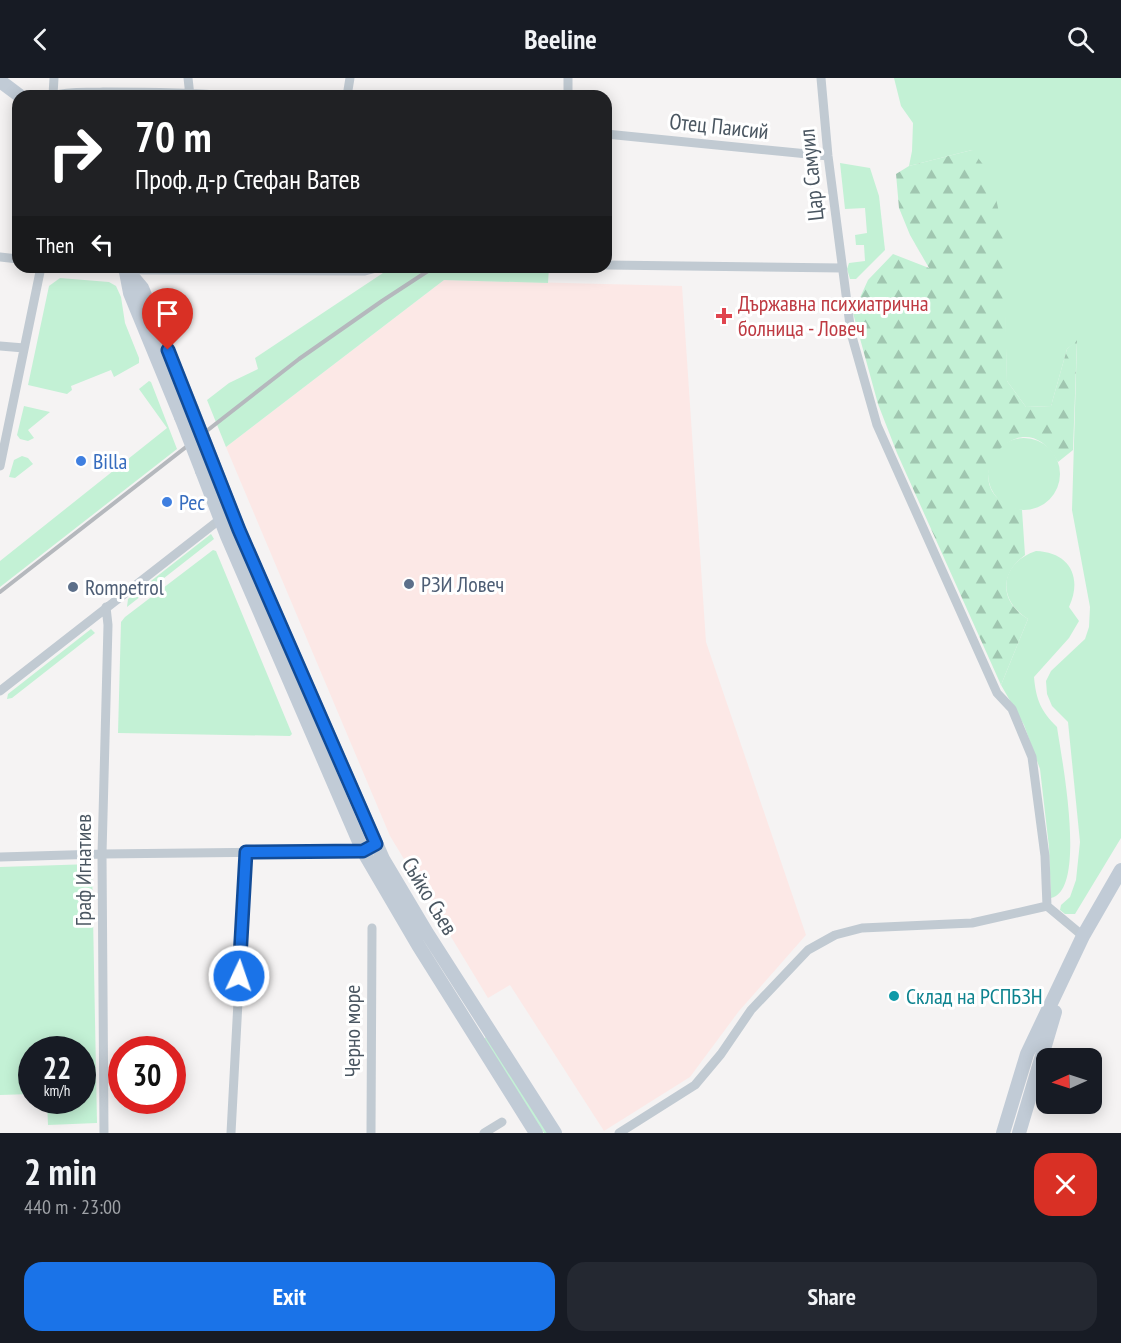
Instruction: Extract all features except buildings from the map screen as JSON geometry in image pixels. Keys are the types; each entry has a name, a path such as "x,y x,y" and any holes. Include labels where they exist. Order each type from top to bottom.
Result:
{"street":[{"name":"Цар Самуил","path":"821,78 828,156 851,333 877,425 997,693 1012,709 1032,757 1045,856 1047,906"},
{"name":"Отец Паисий","path":"612,135 828,156"},
{"path":"612,265 842,268"},
{"path":"0,465 2,445 40,273"},
{"name":"Съйко Съев","path":"130,273 142,288 186,413 226,516 363,851 401,917 536,1133"},
{"path":"0,346 24,348"},
{"path":"0,691 226,516"},
{"name":"Съйко Съев","path":"226,516 376,844 415,914 555,1133"},
{"name":"Граф Игнатиев","path":"104,1133 102,854 108,625 106,607"},
{"path":"0,858 102,854 363,851 376,844"},
{"path":"231,1133 246,852"},
{"path":"1003,1133 1027,1054 1083,936 1121,870"},
{"path":"619,1133 695,1085 722,1054 752,1010 808,950 834,935 862,927 972,923 1047,906 1083,936"},
{"name":"Черно море","path":"371,1133 372,928"},
{"path":"1020,1133 1028,1099 1068,970"},
{"path":"484,1133 502,1122"}],"shaded area":[{"path":"444,280 682,286 706,642 806,935 739,1011 690,1077 604,1131 510,985 488,998 390,836 226,447"}],"green space":[{"path":"894,78 1121,78 1121,838 1075,914 1065,914 1060,910 1061,905 1070,897 1076,880 1080,842 1068,722 1052,706 1047,694 1046,681 1051,671 1085,639 1089,627 1090,607 1072,510 1077,341 1067,349 1051,406 1026,407 1007,381 1005,316 972,150 909,166 913,123 901,106"},
{"path":"972,150 991,175 1004,236 1007,381 1026,407 1051,406 1067,349 1077,340 1073,450 1058,462 1043,443 1026,437 1010,441 997,453 989,468 990,485 1000,500 1022,510 1025,555 1011,571 1006,588 1012,604 1028,619 1001,685 897,453 878,404 853,313 868,280 893,254 929,268 910,235 899,208 896,174 909,166"},
{"path":"840,163 870,168 879,196 885,250 856,279 850,279 847,269 849,263 865,261 864,245 856,245 855,235 867,233 865,208 845,209"},
{"path":"383,273 549,273 548,283 444,280 226,447 207,400 229,383 258,369 255,358"},
{"path":"60,278 109,282 116,286 121,297 125,323 139,358 139,363 114,377 111,370 71,386 72,390 67,394 28,385 49,286"},
{"path":"149,381 177,449 0,587 0,561 167,428 139,389"},
{"path":"24,406 50,412 28,430 34,438 28,441 20,439 17,435"},
{"path":"1024,438 1044,444 1054,454 1060,474 1054,494 1044,504 1024,510 1004,504 994,494 988,474 994,454 1004,444"},
{"path":"22,456 28,458 33,464 15,478 9,477 14,460"},
{"path":"211,534 214,539 127,607 128,599"},
{"path":"233,536 236,536 363,831"},
{"path":"213,550 216,551 292,734 290,736 118,733 121,622"},
{"path":"1036,551 1057,556 1070,568 1074,586 1069,607 1079,621 1069,638 1034,677 1040,705 1057,727 1067,791 1070,848 1068,872 1062,890 1051,898 1049,847 1040,769 1024,725 1001,685 1028,619 1011,602 1007,592 1009,573 1015,564"},
{"path":"91,629 95,633 12,698 7,699 8,694"},
{"path":"92,864 95,1036 18,1036 18,1094 0,1095 0,867"},
{"path":"486,1037 548,1133 544,1133 484,1039"},
{"path":"96,1071 97,1123 48,1125 48,1114 96,1114"}],"railway":[{"path":"0,592 299,359 425,273"}],"place":[{"name":"Държавна психиатрична болница - Ловеч","path":"724,316"},
{"name":"Billa","path":"81,461"},
{"name":"Рес","path":"167,502"},
{"name":"РЗИ Ловеч","path":"409,584"},
{"name":"Rompetrol","path":"73,587"},
{"name":"Склад на РСПБЗН","path":"894,996"}],"route":[{"path":"168,350 239,530 376,844 363,851 246,852 239,976"}]}
